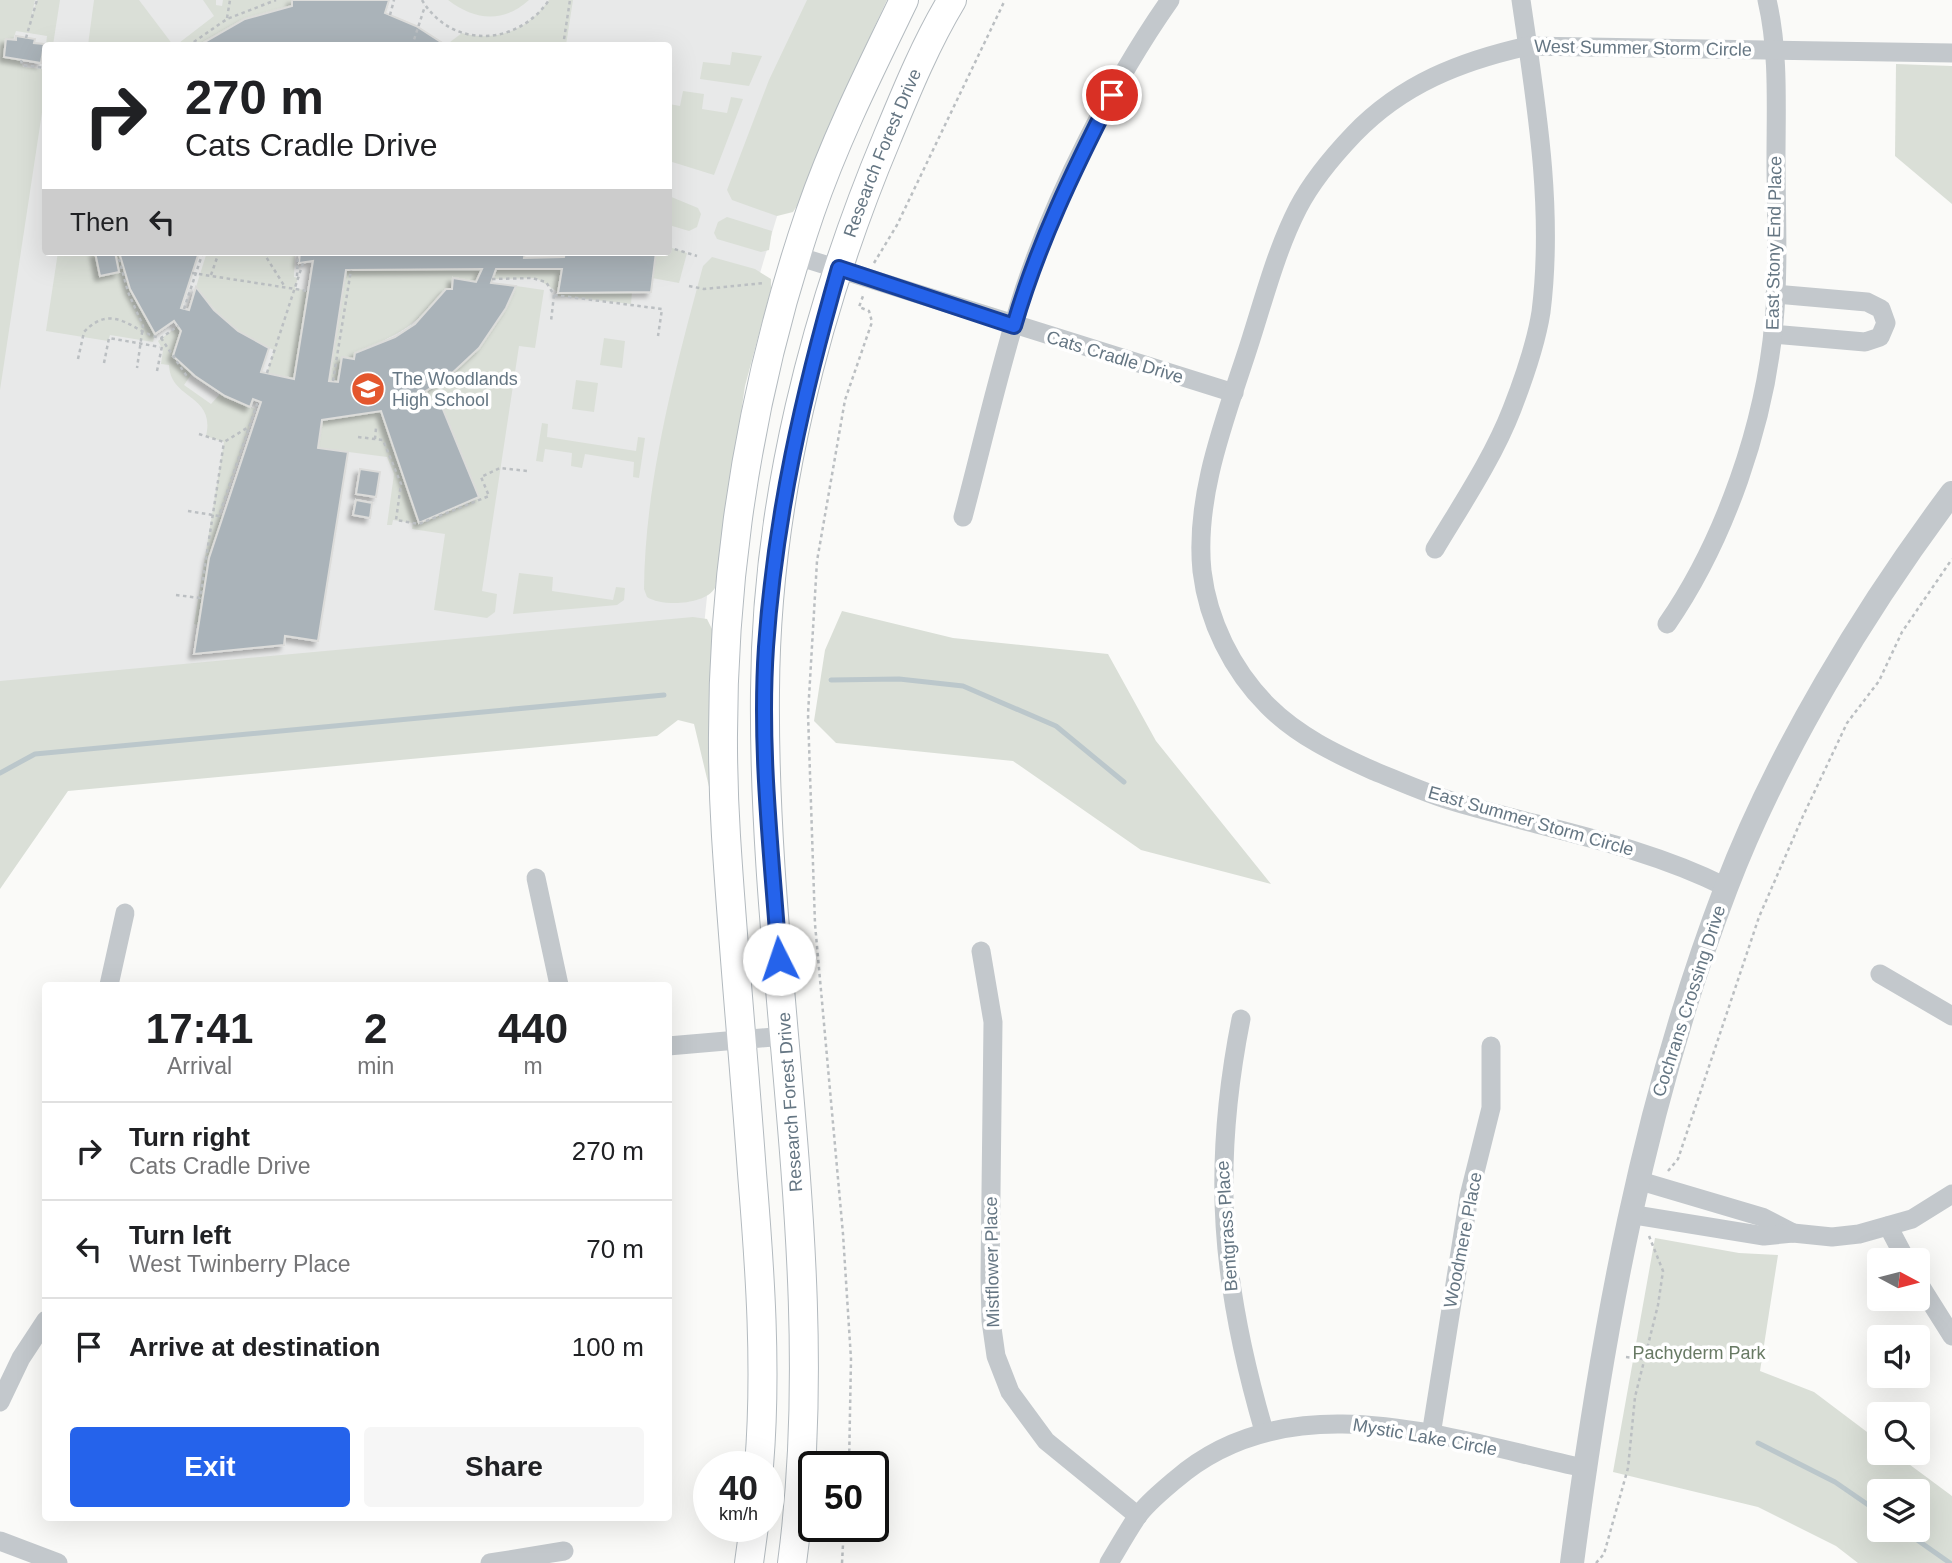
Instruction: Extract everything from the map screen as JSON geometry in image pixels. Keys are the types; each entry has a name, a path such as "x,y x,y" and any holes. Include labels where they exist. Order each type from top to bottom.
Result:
{"main road":[{"path":"759,1451 762,1327 726,834 723,735 725,642 736,533 769,353 797,256 835,150 904,0"},
{"name":"Research Forest Drive","path":"792,1563 802,1441 804,1319 769,831 766,647 777,541 791,453 811,361 839,268 904,98 952,0"},
{"path":"749,1563 752,1542"}],"street":[{"path":"963,517 1025,288 1088,142 1132,59 1170,0"},
{"path":"1435,549 1480,475 1511,411 1540,315 1546,202 1521,0"},
{"name":"East Stony End Place","path":"1667,624 1693,587 1728,509 1765,380 1773,334 1775,50 1767,0"},
{"name":"West Summer Storm Circle","path":"1234,393 1282,246 1298,208 1334,156 1380,110 1436,73 1462,63 1528,46 1952,52"},
{"name":"Cats Cradle Drive","path":"797,256 1234,393"},
{"path":"1773,334 1866,342 1880,337 1886,323 1881,309 1867,302 1775,293"},
{"name":"East Summer Storm Circle","path":"1234,393 1203,509 1202,569 1206,597 1224,646 1266,704 1290,726 1322,747 1414,788 1452,802 1625,846 1671,862 1726,887"},
{"name":"Cochrans Crossing Drive","path":"1572,1563 1584,1468 1640,1216 1673,1042 1726,887 1782,766 1830,679 1889,583 1952,493"},
{"path":"536,878 558,982"},
{"path":"110,982 125,913"},
{"name":"Mistflower Place","path":"981,951 993,1022 990,1288 996,1356 1010,1392 1046,1441 1138,1516"},
{"path":"1880,974 1952,1016"},
{"name":"Bentgrass Place","path":"1241,1019 1229,1082 1222,1153 1224,1227 1232,1301 1247,1372 1264,1431"},
{"path":"672,1046 785,1036"},
{"name":"Woodmere Place","path":"1431,1434 1469,1196 1491,1108 1491,1046"},
{"path":"1647,1182 1762,1217 1793,1233"},
{"path":"1640,1216 1764,1236 1793,1233 1832,1237 1859,1234 1912,1219 1952,1194"},
{"path":"1888,1226 1900,1248"},
{"path":"1930,1301 1952,1336"},
{"path":"0,1402 21,1358 42,1326"},
{"name":"Mystic Lake Circle","path":"1109,1563 1138,1516 1192,1464 1264,1431 1320,1422 1353,1423 1431,1434 1584,1468"},
{"path":"0,1541 58,1563"},
{"path":"490,1563 564,1551"}],"path":[{"path":"26,38 37,0"},
{"path":"227,19 229,0"},
{"path":"194,42 227,19 276,0"},
{"path":"390,15 394,0"},
{"path":"422,0 443,23 458,32 491,36 520,28 539,13 549,0"},
{"path":"564,42 570,0"},
{"path":"849,1451 851,1359 844,1234 816,923 808,714 817,561 845,400 872,322 869,311 859,307 874,262 897,225 1005,0"},
{"path":"413,42 425,6"},
{"path":"21,60 22,65 42,68"},
{"path":"672,248 697,256"},
{"path":"118,256 124,281 143,330 138,368"},
{"path":"184,309 201,256"},
{"path":"211,276 218,256"},
{"path":"266,256 285,287"},
{"path":"297,256 295,272 298,278"},
{"path":"267,373 303,263"},
{"path":"333,381 351,270"},
{"path":"194,273 308,291"},
{"path":"492,279 539,279 549,284 554,295 551,321"},
{"path":"554,295 662,309 658,336"},
{"path":"78,359 82,335 91,325 117,319 161,338"},
{"path":"161,338 178,326"},
{"path":"104,363 109,338 162,345 188,378"},
{"path":"157,371 161,338"},
{"path":"188,511 219,516 257,401"},
{"path":"199,434 224,442 249,427"},
{"path":"375,439 376,428"},
{"path":"358,437 383,440 401,484 396,520 419,524 489,496 481,477 500,468 528,471"},
{"path":"176,595 200,598 224,442"},
{"path":"1647,1182 1678,1159 1759,917 1847,723 1879,681 1902,632 1952,559"},
{"path":"1596,1563 1604,1554 1628,1468 1634,1397 1658,1305 1662,1271 1640,1216"},
{"path":"842,1563 843,1542"}],"shaded area":[{"name":"The Woodlands High School","path":"0,0 875,0 778,213 760,273 714,529 702,645 0,696"}],"green space":[{"path":"0,0 35,0 31,18 37,0 60,0 53,42 46,42 47,36 16,31 13,40 6,39 4,57 20,60 23,67 42,69 42,112 0,390"},
{"path":"94,0 139,0 171,42 88,42"},
{"path":"203,0 216,0 216,5 222,6 223,0 292,0 292,6 245,19 203,42 180,42 214,16"},
{"path":"448,0 529,0 509,13 488,16 468,12"},
{"path":"549,0 573,0 566,42 450,42 462,33 475,36 500,35 522,26"},
{"path":"807,0 887,0 829,125 799,203 793,212 777,216 732,200 727,190 769,80"},
{"path":"732,52 762,56 749,86 700,79 703,62 730,65"},
{"path":"1896,64 1952,66 1952,204 1895,156"},
{"path":"683,91 704,94 702,109 727,113 731,97 743,99 714,175 672,162 672,105 680,106"},
{"path":"672,197 698,208 701,214 697,227 689,231 672,226"},
{"path":"727,217 772,231 769,250 761,252 717,239 714,233 718,222"},
{"path":"672,248 687,253 679,283 652,278 655,256 672,256"},
{"path":"57,256 96,256 100,276 119,272 116,256 120,256 130,289 155,334 153,342 110,335 108,341 46,331"},
{"path":"206,256 295,256 294,277 298,278 295,288 308,291 294,379 267,373 274,350 230,324 196,287"},
{"path":"712,257 755,269 771,279 771,289 745,386 715,588 710,594 693,601 663,602 647,597 644,589 650,508 663,426 682,345 703,266"},
{"path":"482,269 476,282 453,279 452,289 446,289 416,321 405,328 355,353 354,359 342,358 338,382 329,381 346,270"},
{"path":"496,269 562,269 558,292 536,278 492,279"},
{"path":"516,286 544,290 535,348 519,346 482,591 497,594 495,612 487,618 434,610 445,534 412,529 413,523 393,520 392,525 387,525 394,474 387,457 318,448 322,420 381,411 419,523 479,497 440,402 432,405 426,391 455,371 480,346 500,318"},
{"path":"632,292 631,304 558,296 558,293"},
{"path":"178,326 181,331 173,356 192,373 184,385 211,404 221,393 255,409 220,515 223,517 209,558 198,625 194,624 224,442 206,436 205,412 177,385 171,376 169,365 161,364 163,350 158,341"},
{"path":"604,338 625,341 622,368 600,365"},
{"path":"576,380 598,383 594,412 572,409"},
{"path":"542,423 548,424 547,437 636,451 638,437 645,438 639,478 633,477 634,462 585,454 582,468 571,466 572,453 545,449 543,462 536,461"},
{"path":"519,573 553,577 552,591 613,600 616,587 625,588 624,600 617,605 513,614"},
{"path":"842,611 953,638 1108,654 1156,741 1271,884 1141,850 1013,761 836,743 814,721 825,650"},
{"path":"693,617 707,619 712,629 710,791 694,724 678,720 657,736 68,791 0,889 0,681"},
{"name":"Pachyderm Park","path":"1655,1238 1739,1253 1778,1255 1760,1371 1814,1392 1867,1432 1867,1465 1910,1465 1929,1479 1867,1479 1867,1542 1930,1542 1930,1480 1952,1496 1952,1563 1858,1563 1836,1546 1758,1507 1613,1472"}],"building":[{"path":"292,0 389,0 385,13 416,26 441,42 205,42 245,19 292,6"},
{"path":"16,36 35,39 34,43 42,44 41,63 4,57 6,39 16,40"},
{"path":"96,256 116,256 119,272 100,276"},
{"name":"The Woodlands High School","path":"120,256 198,256 181,308 189,310 196,287 214,310 238,331 269,348 261,372 294,379 313,261 299,263 300,256 656,256 651,292 558,293 562,269 496,269 491,283 516,286 506,308 479,348 448,377 426,391 432,405 440,402 479,497 419,523 381,411 322,420 318,448 348,452 318,641 285,636 284,645 194,654 209,558 261,402 253,399 250,407 225,396 195,376 173,356 181,331 174,321 155,334 130,289","holes":["482,269 476,282 453,278 452,289 446,289 415,324 395,337 355,353 354,359 342,357 338,382 329,381 346,270"]},
{"path":"360,469 380,472 376,497 356,494"},
{"path":"356,500 372,503 370,518 353,515"}],"waterway":[{"path":"831,680 899,679 963,686 1056,726 1124,782"},
{"path":"0,773 35,754 664,695"},
{"path":"1758,1443 1835,1482 1867,1504"},
{"path":"1920,1542 1950,1563"}],"place":[{"name":"The Woodlands High School","path":"368,389"}],"route":[{"path":"779,959 769,831 766,647 777,541 791,453 811,361 839,268 1014,326 1025,288 1064,194 1112,95"}]}
